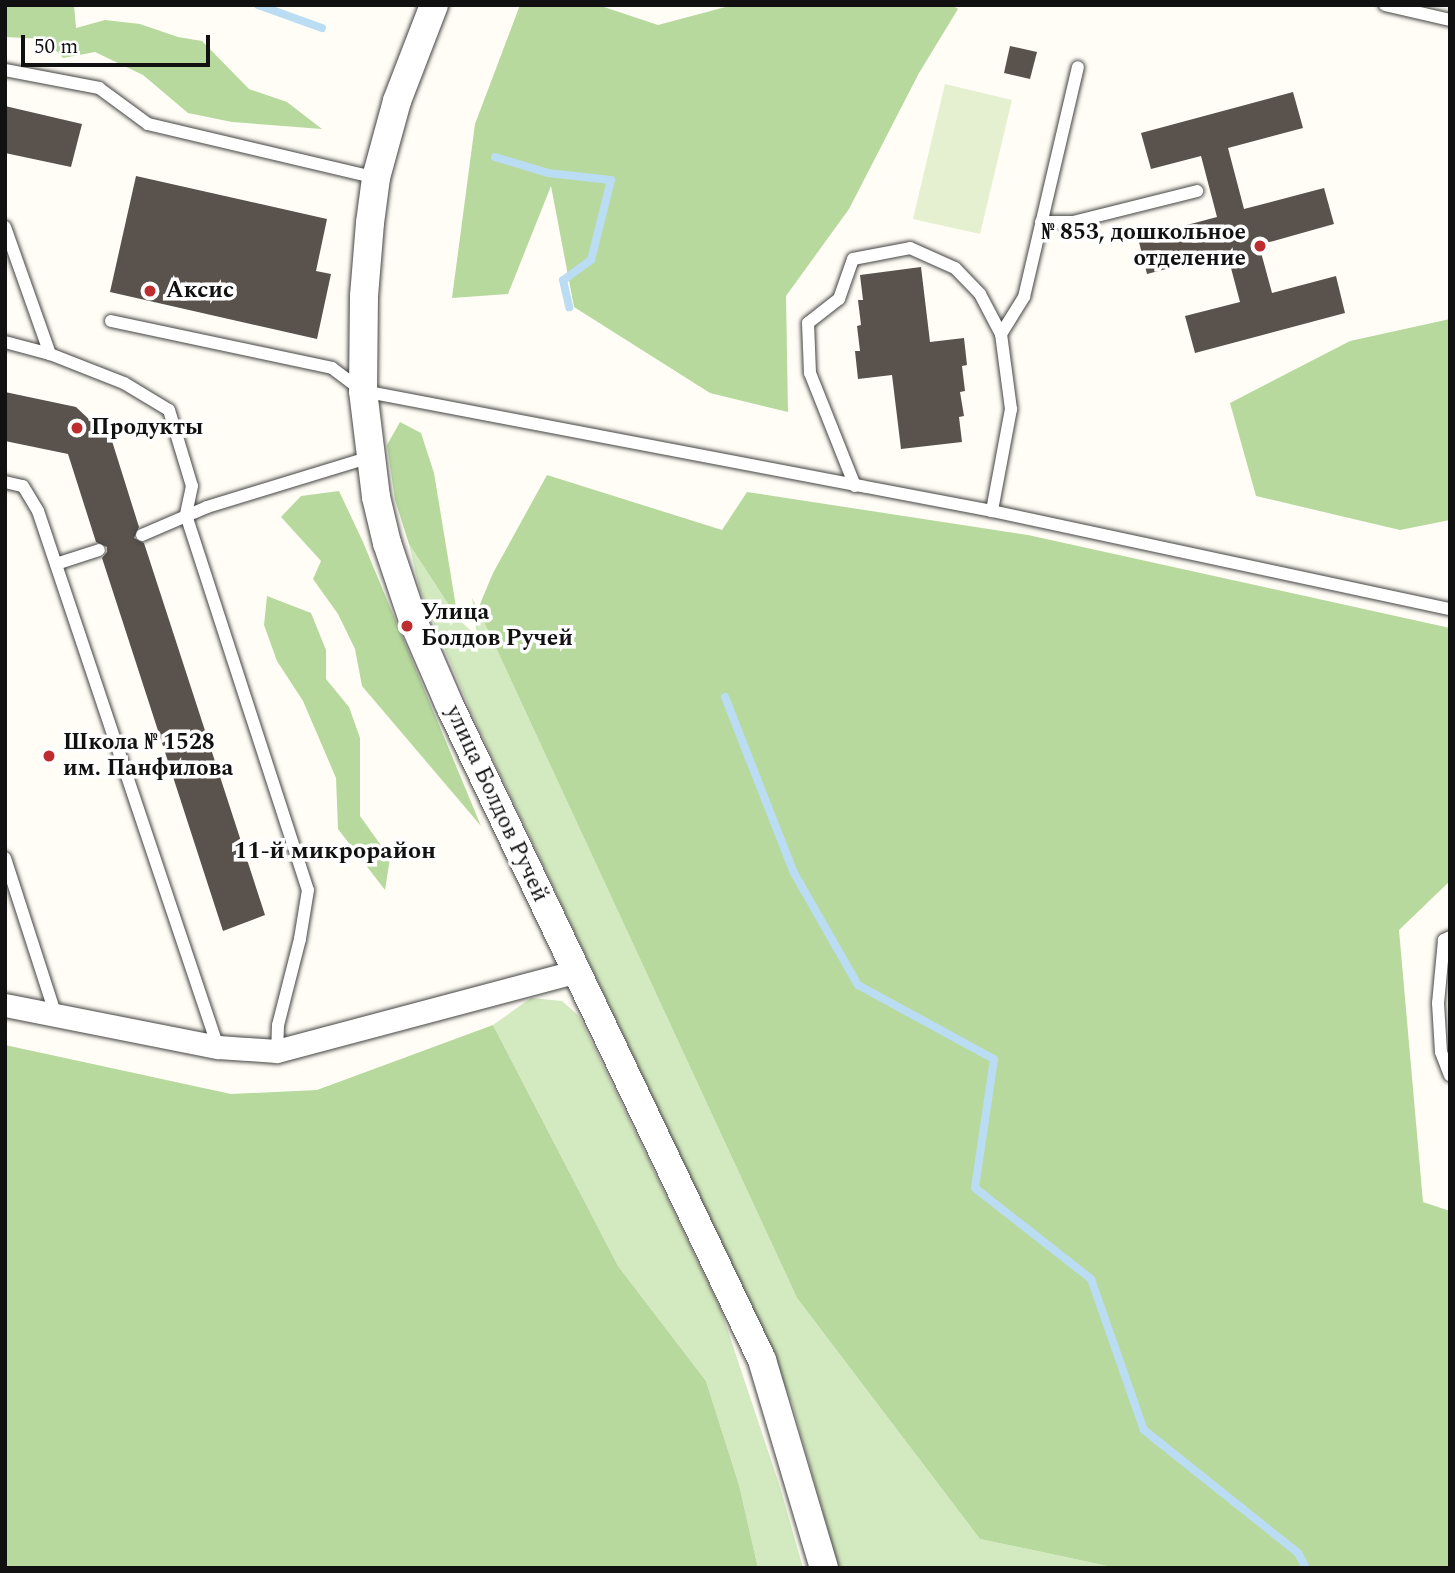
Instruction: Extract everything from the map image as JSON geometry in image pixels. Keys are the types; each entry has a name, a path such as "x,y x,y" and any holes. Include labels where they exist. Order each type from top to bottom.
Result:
{"street":[{"name":"улица Болдов Ручей","path":"434,5 397,101 376,178 364,296 363,391 371,457 387,543 414,623 574,972 762,1360 824,1568"},
{"path":"5,1005 218,1047 277,1051 574,972"}],"lane":[{"path":"1385,5 1450,20"},
{"path":"1001,334 1024,297 1079,67"},
{"path":"5,70 99,88 148,124 376,178"},
{"path":"1041,222 1073,222 1197,191"},
{"path":"5,228 50,354"},
{"path":"855,486 810,373 808,323 839,299 853,259 910,248 955,268 980,294 1001,334 1011,410 992,511"},
{"path":"110,321 332,368 363,391 992,511 1450,609"},
{"path":"5,342 50,354 124,383 169,410 192,486 186,515 308,890 300,939 278,1025 277,1051"},
{"path":"142,535 186,515 371,457"},
{"path":"5,482 23,486 38,511 218,1047"},
{"path":"56,564 99,550"},
{"path":"5,858 56,1016"},
{"path":"1450,937 1444,940 1438,1003 1441,1052 1450,1076"}],"green space":[{"path":"5,5 74,5 76,28 105,20 140,24 178,37 202,41 249,89 287,102 322,129 232,122 188,113 143,75 95,52 63,58 45,39 5,37"},
{"path":"520,5 598,5 658,25 733,5 952,5 958,9 919,73 849,209 786,296 788,412 710,393 574,307 551,186 508,294 452,298 475,124"},
{"path":"945,84 1012,100 980,234 913,219"},
{"path":"1450,319 1450,520 1400,530 1256,496 1230,403 1350,341"},
{"path":"400,422 421,433 434,473 458,619 409,544 395,500 387,445"},
{"path":"547,475 722,530 747,492 1028,535 1450,628 1450,881 1399,930 1423,1202 1450,1211 1450,1568 1117,1568 980,1539 797,1298 478,609 493,573"},
{"path":"339,491 363,542 481,826 362,686 355,649 338,614 313,579 321,561 281,517 301,496"},
{"path":"409,544 458,619 477,636 472,598 478,609 797,1298 980,1539 1117,1568 839,1568 792,1403 763,1331 472,714 420,591"},
{"path":"267,596 311,613 326,650 326,679 349,707 360,738 360,816 390,858 385,890 338,829 336,778 303,701 277,661 264,625"},
{"path":"531,998 562,1001 579,1016 721,1310 780,1487 803,1568 758,1568 739,1485 706,1381 618,1266 493,1025"},
{"path":"493,1025 618,1266 706,1381 739,1485 758,1568 5,1568 5,1045 231,1094 317,1090"}],"building":[{"path":"1010,46 1037,52 1030,79 1004,73"},
{"path":"1293,92 1303,128 1228,148 1244,209 1324,188 1334,224 1259,245 1272,293 1336,276 1345,313 1195,353 1185,316 1240,302 1227,253 1147,274 1138,238 1217,217 1201,156 1151,169 1141,133"},
{"path":"5,106 82,124 71,167 5,153"},
{"path":"136,176 327,219 316,271 331,274 317,339 110,292"},
{"path":"921,267 930,342 964,338 967,365 962,366 965,391 960,392 964,416 959,417 962,442 901,449 892,375 858,379 855,351 860,351 858,300 863,300 860,275"},
{"path":"5,392 76,407 112,441 139,527 134,538 144,543 265,915 223,931 102,558 107,547 96,542 68,454 5,441"}],"waterway":[{"path":"258,5 322,28"},
{"path":"495,157 548,173 611,180 591,260 563,280 569,307"},
{"path":"725,697 794,873 858,985 994,1059 975,1188 1091,1279 1144,1430 1298,1553 1306,1568"}],"place":[{"name":"№ 853, дошкольное отделение","path":"1260,246"},
{"name":"Аксис","path":"150,291"},
{"name":"Продукты","path":"77,428"},
{"name":"Улица Болдов Ручей","path":"407,626"},
{"name":"Школа № 1528 им. Панфилова","path":"49,756"}],"district":[{"name":"11-й микрорайон","path":"335,852"}]}
